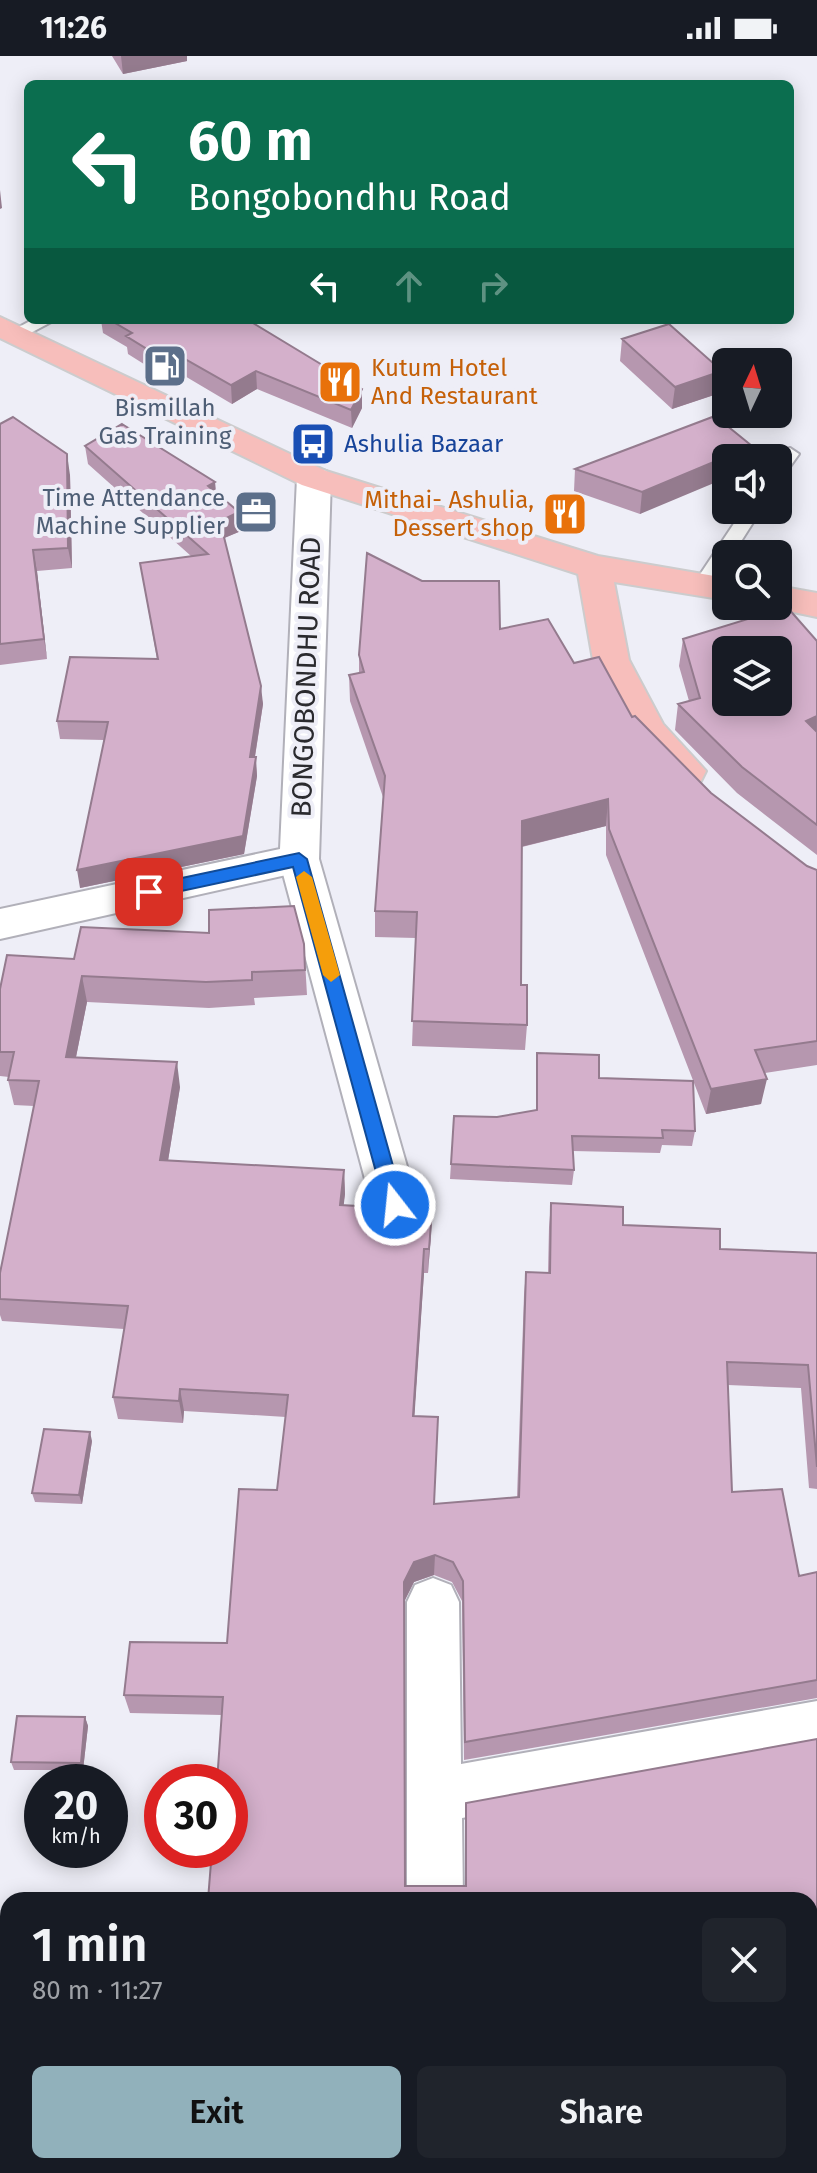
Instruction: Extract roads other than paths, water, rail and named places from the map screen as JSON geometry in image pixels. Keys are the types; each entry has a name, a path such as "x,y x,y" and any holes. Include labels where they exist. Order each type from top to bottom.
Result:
{"highway":[{"path":"7,330 314,478 594,567 712,587"},
{"path":"594,567 611,660 648,732 712,797"},
{"path":"792,601 817,605"}],"street":[{"name":"BONGOBONDHU ROAD","path":"314,478 299,859 395,1205"},
{"path":"0,924 299,859"},
{"path":"433,1602 435,1892"},
{"path":"435,1796 817,1727"}],"lane":[{"path":"7,330 30,324"}],"place":[{"name":"Bismillah Gas Training","path":"165,366"},
{"name":"Kutum Hotel And Restaurant","path":"340,382"},
{"name":"Ashulia Bazaar","path":"313,444"},
{"name":"Time Attendance Machine Supplier","path":"256,512"},
{"name":"Mithai- Ashulia, Dessert shop","path":"565,514"}]}
